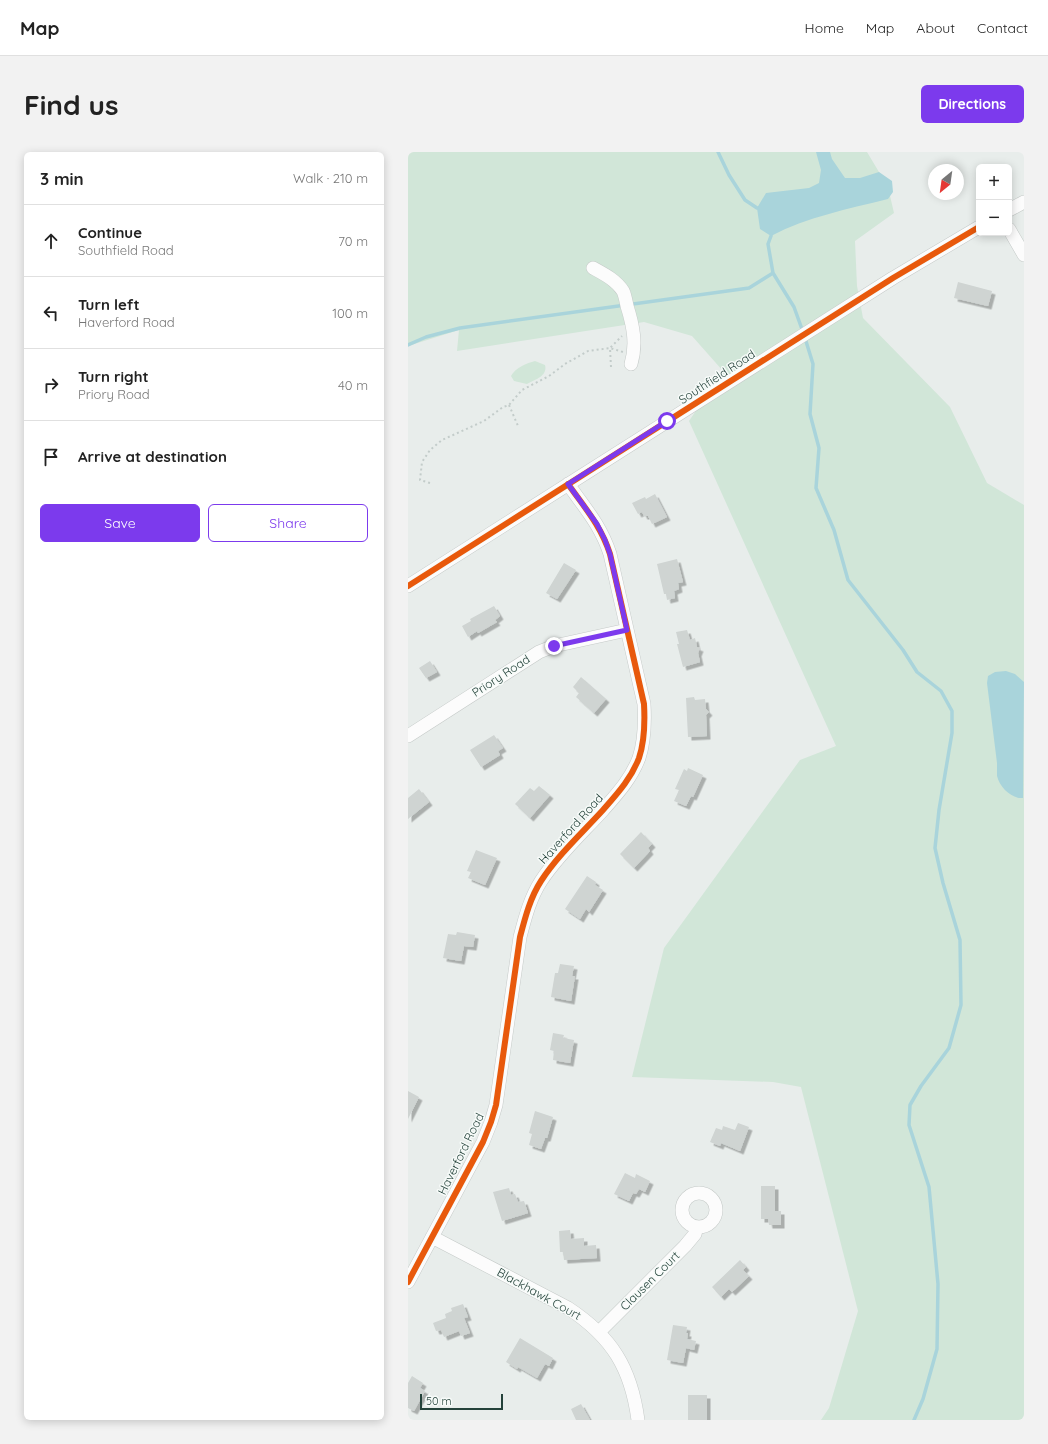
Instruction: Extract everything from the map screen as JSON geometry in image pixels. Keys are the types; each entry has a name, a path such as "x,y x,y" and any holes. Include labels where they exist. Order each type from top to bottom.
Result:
{"street":[{"path":"1012,208 1024,202"},
{"name":"Southfield Road","path":"408,586 893,278 976,229"},
{"path":"1012,233 1024,255"},
{"path":"593,268 612,279 623,291 632,322 635,340 632,359"},
{"name":"Haverford Road","path":"408,1282 483,1142 491,1122 496,1105 520,937 525,916 532,899 540,882 553,864 622,790 639,757 643,740 645,721 644,704 610,554 597,524 568,484"},
{"name":"Priory Road","path":"408,736 539,652 554,646 627,630"},
{"name":"Clausen Court","path":"599,1332 685,1246 695,1234 697,1227"},
{"name":"Blackhawk Court","path":"432,1237 568,1308 584,1318 599,1332 613,1350 625,1370 635,1398 638,1420"}],"path":[{"path":"611,367 610,348 632,322"},
{"path":"430,484 420,480 422,462 430,450 442,440 484,421 503,407 509,405 522,390 549,376 565,364 588,351 610,348 632,359"},
{"path":"509,405 518,426"}],"green space":[{"path":"408,152 867,152 888,187 894,213 855,241 857,286 863,318 950,407 987,483 1024,505 1024,1420 821,1420 829,1408 858,1311 801,1087 773,1082 632,1077 664,948 800,760 836,746 689,421 723,371 692,336 644,322 457,351 459,330 408,346"},
{"path":"535,361 545,365 545,372 543,375 527,384 514,381 511,376 518,368"}],"water":[{"path":"816,152 830,152 832,159 845,178 860,178 879,172 892,181 893,192 888,199 813,219 785,229 771,236 760,229 757,208 766,193 809,188 819,183 821,170"},
{"path":"1006,671 1015,674 1024,682 1023,798 1015,797 1007,792 1001,785 997,776 997,763 987,683 988,676 995,672"}],"building":[{"path":"958,282 992,291 988,306 954,298"},
{"path":"655,494 667,517 652,524 648,516 644,516 642,512 638,514 632,503 645,497 646,499"},
{"path":"677,559 683,582 678,583 679,589 674,591 675,598 667,600 666,594 664,594 657,564"},
{"path":"564,563 576,570 557,599 546,593"},
{"path":"494,606 500,616 495,620 497,622 468,637 462,626 471,621 470,619"},
{"path":"687,630 690,640 695,638 697,647 700,648 698,653 700,662 683,667 677,644 679,644 676,632"},
{"path":"430,661 437,672 426,678 419,668"},
{"path":"581,677 606,699 594,713 576,697 579,693 573,687"},
{"path":"694,697 695,700 705,699 706,709 709,712 706,715 707,736 688,737 686,698"},
{"path":"494,735 503,748 498,751 500,755 481,767 470,750"},
{"path":"688,768 703,775 693,797 691,796 686,806 674,801 679,790 675,789 684,769 687,771"},
{"path":"539,786 550,795 530,818 515,804 530,788 534,791"},
{"path":"419,789 429,802 408,819 408,798"},
{"path":"641,832 652,844 648,848 650,851 634,868 620,854"},
{"path":"476,850 497,858 485,885 468,878 471,872 467,871"},
{"path":"587,876 596,882 595,885 603,890 589,912 586,909 580,919 565,909"},
{"path":"457,932 475,935 473,947 464,946 461,961 443,958 448,934 456,935"},
{"path":"560,964 574,966 572,976 575,976 571,1001 551,997 555,973 558,973"},
{"path":"553,1033 564,1035 563,1038 574,1040 570,1063 553,1060 554,1051 550,1050"},
{"path":"408,1091 419,1097 408,1119"},
{"path":"535,1111 553,1117 547,1138 545,1138 541,1149 529,1145 532,1134 529,1133"},
{"path":"738,1123 749,1127 740,1151 721,1143 720,1146 710,1142 716,1128 722,1130 723,1126 735,1130"},
{"path":"625,1173 635,1178 636,1174 650,1181 645,1192 639,1189 636,1194 633,1193 629,1201 614,1194"},
{"path":"761,1186 775,1186 775,1211 781,1211 781,1225 769,1225 768,1219 761,1219"},
{"path":"509,1188 511,1195 515,1194 518,1202 524,1201 528,1213 502,1221 493,1192"},
{"path":"570,1230 571,1239 584,1238 584,1246 596,1245 597,1258 564,1260 563,1252 560,1252 559,1231"},
{"path":"740,1260 746,1267 743,1270 749,1276 732,1292 729,1289 721,1297 712,1287"},
{"path":"463,1304 468,1317 464,1318 470,1333 461,1336 459,1331 444,1337 441,1330 436,1331 433,1323 446,1318 445,1314 452,1311 451,1308"},
{"path":"673,1325 687,1327 687,1339 696,1341 694,1350 686,1348 683,1363 667,1360"},
{"path":"520,1338 553,1358 549,1366 545,1364 537,1378 506,1362"},
{"path":"412,1376 423,1383 420,1388 425,1391 414,1411 408,1408 408,1383"},
{"path":"688,1395 707,1395 707,1420 688,1420"},
{"path":"581,1404 590,1420 576,1420 571,1409"}],"waterway":[{"path":"718,152 729,175 745,200 757,208"},
{"path":"771,236 768,244 773,273 794,307 803,332"},
{"path":"408,345 426,337 460,328 749,288 773,273"},
{"path":"805,338 813,364 810,414 819,448 816,488 834,530 848,580 903,650 917,672 941,691 952,711 952,733 939,810 935,848 943,883 960,940 961,1005 949,1048 921,1086 910,1105 909,1125 929,1187 938,1284 937,1349 923,1399 914,1420"}],"cycle path":[{"path":"408,586 893,278 976,229"},
{"path":"408,1282 483,1142 491,1122 496,1105 520,937 528,908 534,894 541,881 555,862 623,786 636,766 642,744 644,704 610,554 597,526 568,484"}],"route":[{"path":"554,646 627,630 610,554 605,540 597,524 568,484 667,421"}]}
